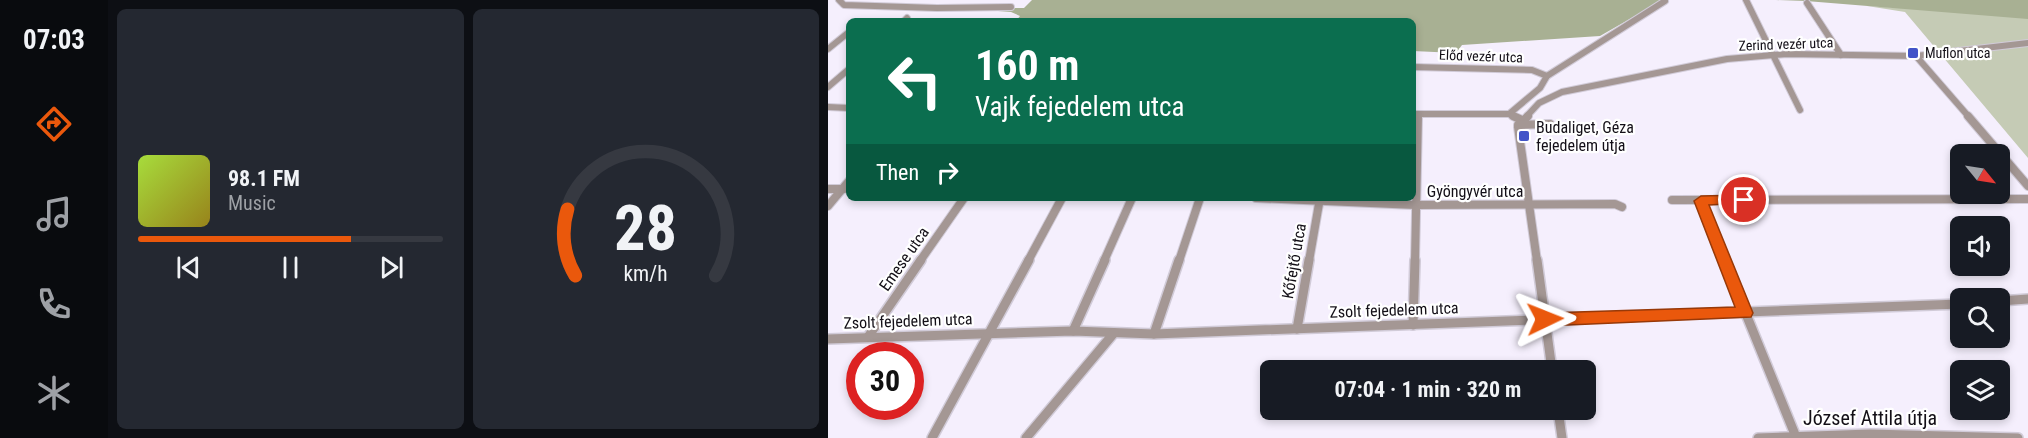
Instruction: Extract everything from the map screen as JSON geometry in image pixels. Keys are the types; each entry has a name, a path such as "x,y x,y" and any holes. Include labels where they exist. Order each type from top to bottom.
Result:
{"street":[{"path":"839,0 844,5 911,8 1011,7"},
{"path":"1746,0 1800,110"},
{"path":"1416,115 1509,114 1540,88 1547,76 1665,2"},
{"path":"1807,3 1841,55"},
{"path":"828,49 846,34"},
{"name":"Zerind vezér utca","path":"1520,123 1539,103 1562,92 1727,58 1774,54 1916,56 2028,43"},
{"path":"1916,56 2028,186"},
{"name":"Előd vezér utca","path":"1416,67 1532,70 1547,76"},
{"path":"828,87 846,72"},
{"path":"828,107 846,108"},
{"path":"1509,114 1520,123 1550,124"},
{"path":"1520,123 1528,204 1551,360"},
{"path":"828,189 846,189"},
{"path":"828,206 846,189"},
{"path":"1672,200 2028,199"},
{"name":"Emese utca","path":"868,337 962,201"},
{"path":"932,438 1060,201"},
{"path":"1073,331 1131,201"},
{"path":"1154,334 1199,201"},
{"name":"Kőfejtő utca","path":"1297,329 1320,201"},
{"name":"Gyöngyvér utca","path":"1352,201 1415,205 1615,204 1622,207"},
{"path":"1413,325 1415,201"},
{"path":"1701,201 1796,437"},
{"path":"2010,300 2028,299"},
{"name":"Zsolt fejedelem utca","path":"828,339 1073,331 1154,334 1950,304"},
{"path":"1026,438 1114,333"},
{"path":"1559,420 1562,438"},
{"name":"József Attila útja","path":"1758,438 1911,434 2018,438"}],"green space":[{"path":"1032,0 1663,0 1600,36 1462,45 1456,53 1416,51 1416,18 1018,18 1020,16 1011,12 998,11 1001,8 1024,8"},
{"path":"1776,0 2028,0 2028,19 1806,1"},
{"path":"1867,6 2028,15 2028,158 1905,12"}],"place":[{"name":"Muflon utca","path":"1913,53"},
{"name":"Budaliget, Géza fejedelem útja","path":"1524,136"}],"route":[{"path":"1545,319 1745,313 1701,201 1744,200"}]}
